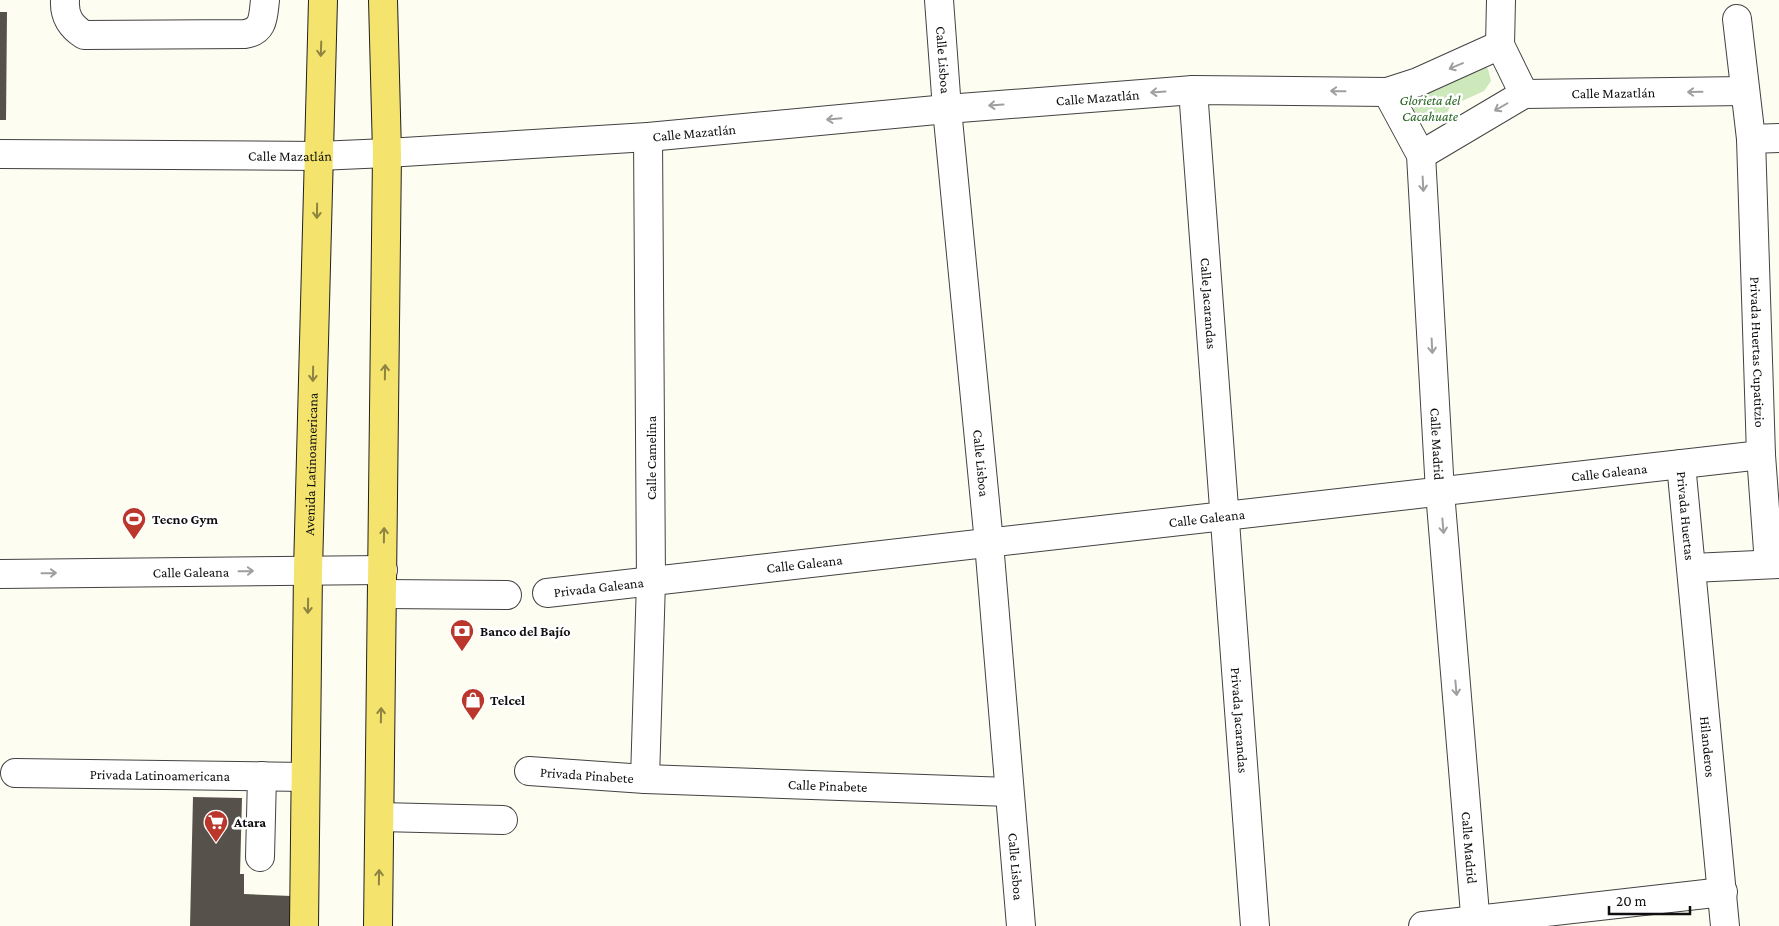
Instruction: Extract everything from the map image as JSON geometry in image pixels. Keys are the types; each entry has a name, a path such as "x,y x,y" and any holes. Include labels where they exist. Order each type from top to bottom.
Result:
{"main road":[{"name":"Avenida Latinoamericana","path":"304,926 308,570 323,0"},
{"path":"378,926 387,153 383,0"}],"street":[{"path":"65,0 65,9 72,27 84,35 112,35 255,32 262,26 265,0"},
{"name":"Calle Lisboa","path":"939,0 947,109 989,543 1021,926"},
{"path":"1501,0 1500,45 1524,94"},
{"path":"1736,19 1751,139 1779,138"},
{"path":"1387,92 1418,82 1500,45"},
{"name":"Calle Mazatlán","path":"0,154 318,156 387,153 648,137 947,109 1193,90 1387,92"},
{"name":"Calle Jacarandas","path":"1193,90 1226,516"},
{"name":"Calle Mazatlán","path":"1421,155 1524,94 1744,91"},
{"name":"Calle Madrid","path":"1387,92 1421,155 1440,492 1476,923"},
{"name":"Calle Camelina","path":"645,779 652,581 648,137"},
{"name":"Privada Huertas Cupatitzio","path":"1751,139 1761,455 1774,564"},
{"name":"Calle Galeana","path":"652,581 1761,455"},
{"name":"Privada Huertas","path":"1681,464 1692,568"},
{"name":"Privada Jacarandas","path":"1226,516 1255,926"},
{"path":"1692,568 1774,564"},
{"name":"Hilanderos","path":"1692,568 1723,892 1724,926"},
{"name":"Calle Galeana","path":"0,574 308,570 383,582 507,595"},
{"name":"Privada Galeana","path":"548,593 652,581"},
{"name":"Privada Pinabete","path":"529,772 645,779"},
{"name":"Privada Latinoamericana","path":"16,773 306,776"},
{"path":"260,857 262,776"},
{"name":"Calle Pinabete","path":"645,779 1009,792"},
{"path":"380,817 503,820"},
{"path":"1423,926 1476,923 1723,892"}],"green space":[{"name":"Glorieta del Cacahuate","path":"1481,62 1488,69 1491,81 1484,91 1451,106 1446,114 1434,122 1421,121 1413,110 1418,97 1443,87"}],"building":[{"path":"0,12 7,12 6,120 0,120"},
{"name":"Atara","path":"193,797 242,798 240,874 244,874 244,894 291,896 291,926 190,926"}],"place":[{"name":"Tecno Gym","path":"134,540"},
{"name":"Banco del Bajío","path":"462,652"},
{"name":"Telcel","path":"473,721"},
{"name":"Atara","path":"216,843"}]}
